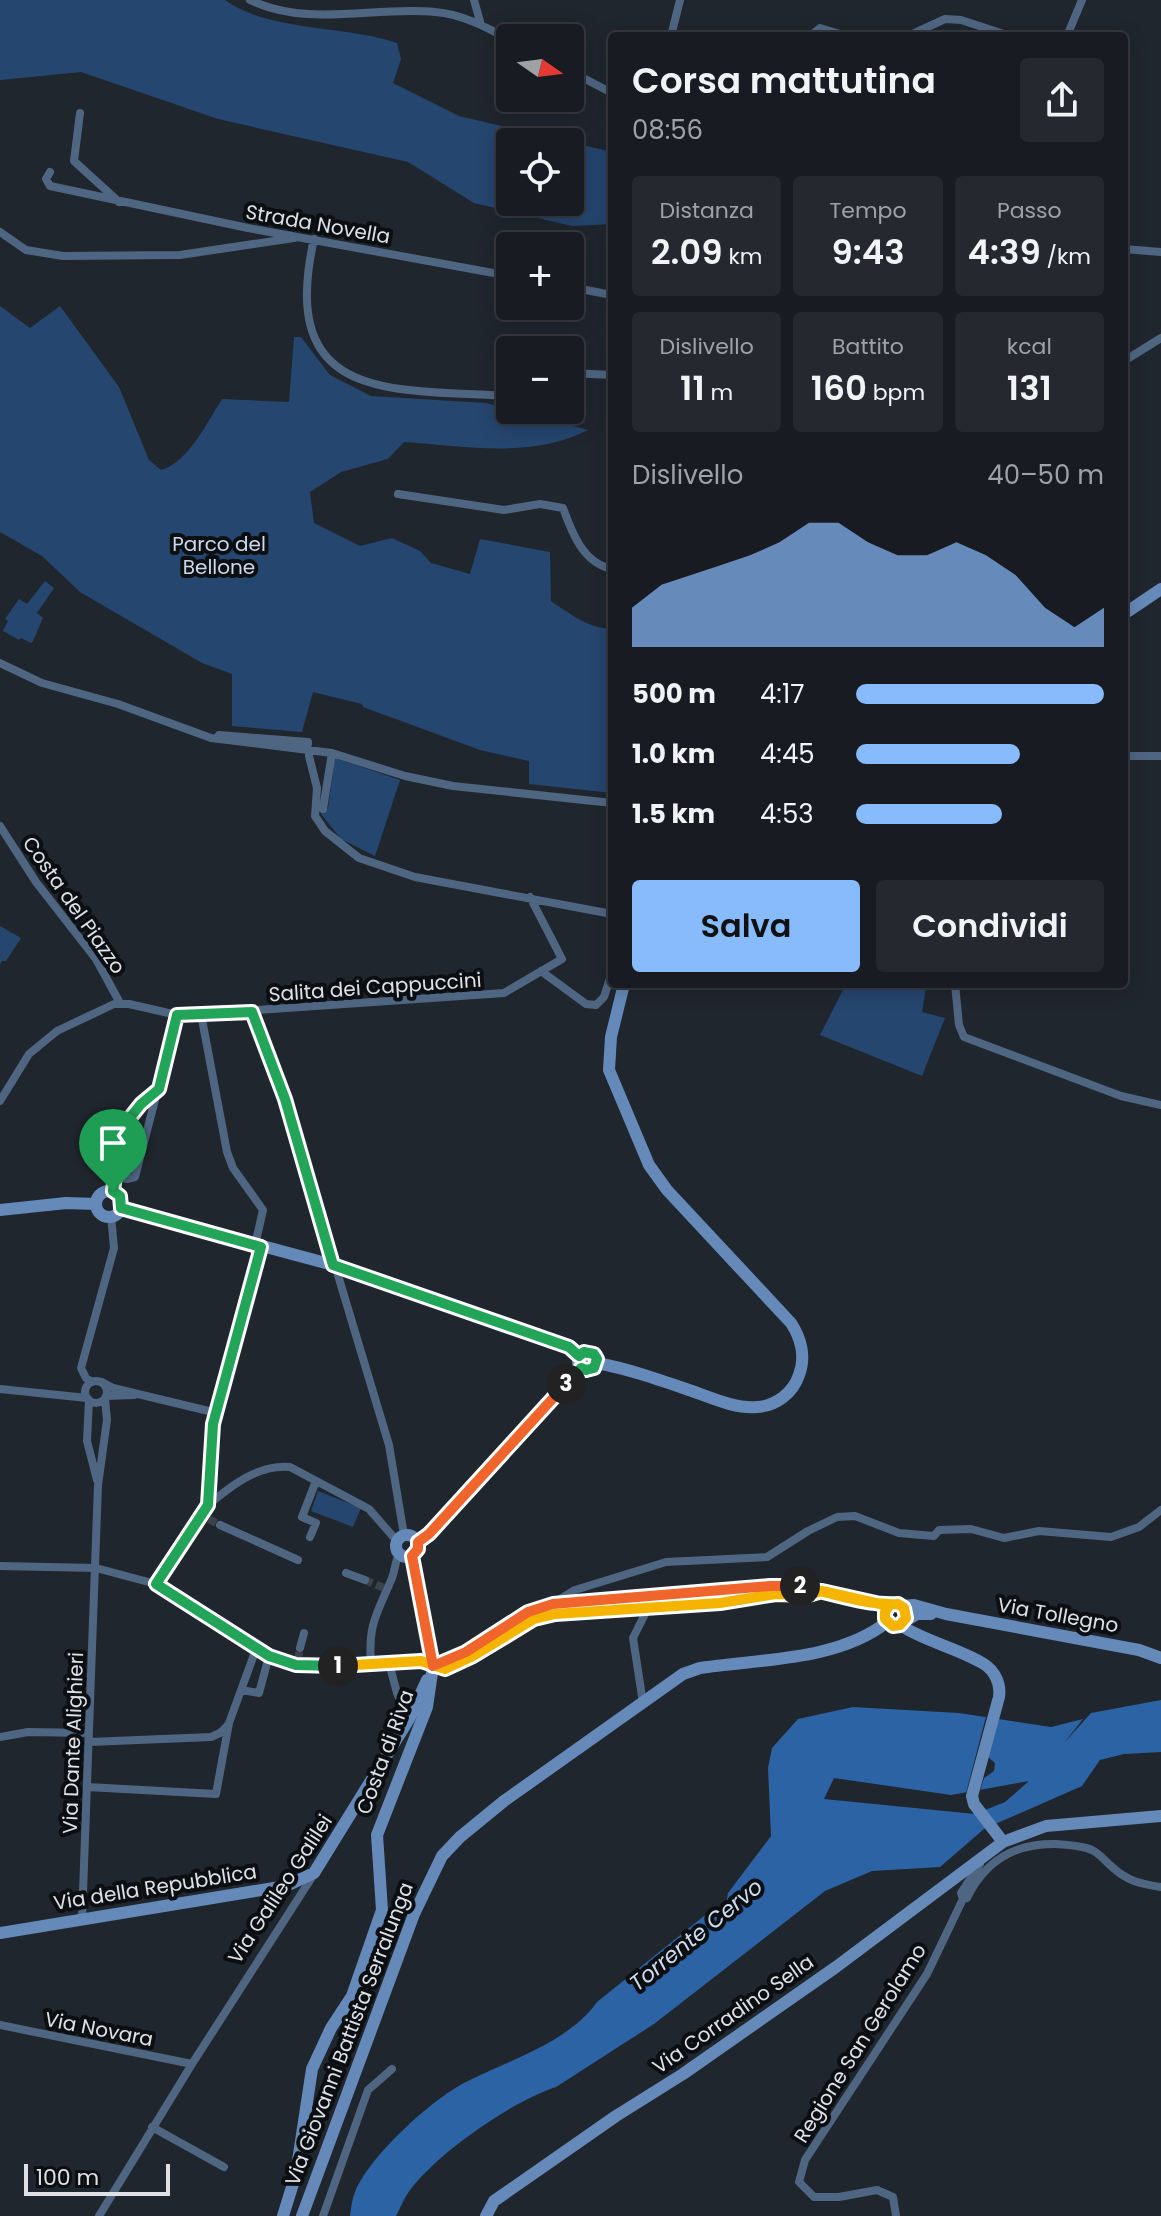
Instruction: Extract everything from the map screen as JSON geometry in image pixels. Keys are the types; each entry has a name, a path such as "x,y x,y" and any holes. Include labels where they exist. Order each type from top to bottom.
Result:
{"street":[{"path":"250,0 268,8 326,16 377,11 434,12 459,16 496,33"},
{"path":"474,0 481,25"},
{"path":"672,32 680,0"},
{"path":"1069,32 1082,0"},
{"path":"917,32 945,19 961,20 998,32"},
{"path":"815,32 820,28 834,32"},
{"path":"584,78 608,91"},
{"path":"80,113 74,161 120,202"},
{"name":"Strada Novella","path":"50,172 46,179 50,186 120,202 496,273"},
{"path":"0,232 26,250 63,256 180,255 303,237"},
{"path":"314,239 306,301 314,337 326,359 356,379 392,388 496,395"},
{"path":"1128,249 1161,252"},
{"path":"584,290 608,294"},
{"path":"1128,359 1161,338"},
{"path":"584,374 608,375"},
{"path":"398,494 504,510 540,504 563,508 573,536 587,555 601,567 608,568"},
{"path":"1128,611 1161,589"},
{"path":"0,663 42,683 118,704 211,738 327,752 405,776 453,786 608,803"},
{"path":"211,738 221,735 308,744"},
{"path":"323,809 327,752"},
{"path":"309,756 317,788 315,816 325,831 359,858 415,877 608,913"},
{"path":"1128,756 1161,756"},
{"name":"Costa del Piazzo","path":"0,826 36,882 96,959 120,1003"},
{"name":"Salita dei Cappuccini","path":"120,1003 177,1015 504,993 562,959 530,897"},
{"path":"541,971 586,1004 596,1005 604,997 608,984"},
{"path":"121,1208 333,1265 569,1347 589,1370 597,1363 624,1368 729,1403 754,1407 773,1403 789,1392 800,1374 802,1346 791,1323 667,1190 649,1165 613,1082 608,1059 623,988"},
{"path":"955,988 959,1025 964,1037 1121,1096 1161,1105"},
{"path":"0,1101 29,1054 57,1031 120,1003"},
{"path":"252,1012 285,1099 389,1445 400,1544 405,1557 412,1556 418,1549 418,1542 413,1537 400,1544"},
{"path":"156,1584 206,1517 213,1424 258,1246 263,1210 233,1168 227,1152 201,1014"},
{"path":"117,1177 135,1177 177,1015"},
{"path":"113,1191 129,1119 159,1089"},
{"path":"96,1204 101,1194 113,1191 120,1196 121,1208"},
{"path":"0,1210 62,1203 96,1204"},
{"path":"96,1204 102,1214 111,1216"},
{"path":"111,1216 121,1208"},
{"path":"111,1216 114,1248 81,1368 86,1378 113,1388 217,1413"},
{"path":"418,1542 429,1534 580,1362"},
{"path":"97,1382 107,1390 107,1420 98,1485"},
{"path":"97,1382 86,1389 87,1441 98,1485"},
{"path":"0,1389 88,1399 99,1403 106,1398 143,1395"},
{"path":"107,1420 113,1404 122,1396"},
{"path":"208,1505 244,1478 276,1467 290,1467 369,1509 400,1544"},
{"path":"310,1537 316,1523 302,1517 316,1481"},
{"name":"Via Dante Alighieri","path":"82,1919 98,1485"},
{"path":"553,1604 575,1590 666,1562 767,1557 828,1519 837,1517 855,1516 887,1530 915,1535 934,1536 939,1530 957,1527 1004,1538 1039,1531 1111,1537 1139,1527 1161,1510"},
{"path":"220,1525 298,1560"},
{"path":"371,1664 374,1617 385,1588 394,1575 400,1544"},
{"name":"Costa di Riva","path":"283,2216 296,2174 312,2069 331,2028 352,1996 382,1910 377,1835 427,1707 433,1666 412,1556"},
{"path":"0,1566 96,1568 156,1584 269,1656 327,1667 421,1661 445,1669 534,1619 589,1610 720,1603 822,1591"},
{"path":"346,1573 365,1580"},
{"name":"Via Tollegno","path":"433,1666 466,1652 528,1612 553,1604 770,1586 797,1586 895,1606 914,1605 946,1614 1139,1650 1161,1658"},
{"path":"643,1703 633,1638 649,1606"},
{"path":"895,1606 906,1611 903,1623 893,1626 884,1616 895,1606"},
{"name":"Via Tollegno","path":"903,1623 917,1614 946,1614"},
{"name":"Via Giovanni Battista Serralunga","path":"302,2216 414,1914 442,1856 460,1837 504,1801 683,1674 700,1668 833,1649 859,1640 887,1622"},
{"path":"903,1623 916,1635 986,1665 998,1681 999,1697 973,1787 974,1804 1000,1838"},
{"path":"300,1648 304,1633"},
{"path":"87,1787 216,1794 229,1723 256,1649"},
{"path":"241,1690 259,1693 269,1656"},
{"path":"389,1663 397,1693 409,1719"},
{"name":"Via Galileo Galilei","path":"99,2216 409,1719 433,1666"},
{"path":"0,1737 28,1732 119,1742 211,1737 229,1723"},
{"name":"Via Corradino Sella","path":"486,2216 494,2201 836,1967 990,1851 1000,1838 1046,1826 1161,1816"},
{"path":"990,1851 961,1893 966,1896 979,1877 1003,1857 1020,1847 1035,1844 1090,1849 1130,1882 1161,1887"},
{"name":"Via della Repubblica","path":"0,1933 286,1886 314,1873"},
{"name":"Regione San Gerolamo","path":"896,2216 893,2197 877,2190 839,2197 814,2197 799,2182 805,2160 927,1974 966,1896"},
{"name":"Via Novara","path":"0,2025 192,2064"},
{"path":"323,2216 368,2090 392,2069"},
{"path":"152,2127 224,2167"}],"green space":[{"path":"0,0 225,0 263,18 376,37 397,43 401,59 393,83 459,116 510,128 496,128 496,208 474,203 408,162 218,119 81,72 0,80"},
{"path":"584,145 608,151 608,224 572,226 529,216 584,216"},
{"name":"Parco del Bellone","path":"0,306 30,328 60,306 119,387 149,460 161,470 171,466 189,450 222,399 289,402 294,337 301,337 330,375 371,396 486,403 496,406 496,424 565,424 588,430 544,445 521,448 474,448 404,442 388,459 341,472 310,492 314,523 360,546 392,538 420,551 431,563 470,574 480,539 550,552 551,601 587,623 608,629 608,793 529,784 529,761 480,750 363,707 362,704 313,692 302,732 232,726 232,674 202,663 80,592 42,556 0,532"},
{"path":"45,581 54,588 37,613 43,618 33,641 19,640 3,631 8,621 5,619 19,599 27,604"},
{"path":"335,758 400,780 375,856 341,839 321,814 328,808"},
{"path":"0,926 21,938 0,965"},
{"path":"844,988 926,988 922,1012 945,1018 922,1076 820,1035"},
{"path":"318,1491 361,1508 353,1527 311,1511"}],"water":[{"name":"Torrente Cervo","path":"1161,1700 1161,1752 1124,1754 1100,1760 1082,1786 984,1829 940,1867 872,1871 825,1891 654,2024 556,2087 518,2104 475,2131 420,2178 396,2216 350,2216 355,2192 373,2163 401,2132 433,2104 462,2084 553,2041 709,1912 725,1910 728,1893 771,1836 768,1768 772,1748 798,1719 853,1707 959,1713 1051,1727 1083,1719 1064,1743 1091,1713","holes":["834,1778 951,1795 1029,1781 1005,1802 975,1814 824,1799"]}],"pier":[{"path":"987,1713 1000,1715 988,1757 995,1763 994,1771 984,1778 979,1794 965,1797"}],"tunnel":[{"path":"209,1519 220,1525"},
{"path":"365,1580 384,1588"},
{"path":"298,1660 300,1648"}],"route":[{"path":"113,1191 120,1196 121,1208 261,1247 213,1424 208,1505 156,1584 256,1649 296,1665 327,1667 421,1661 433,1666 445,1669 534,1619 555,1614 720,1603 776,1594 808,1595 822,1591 851,1597 889,1606 885,1612 889,1625 900,1625 905,1621 906,1611 898,1604 889,1606 851,1597 797,1586 553,1604 528,1612 466,1652 433,1666 412,1556 417,1552 418,1542 429,1534 581,1368 594,1368 596,1356 588,1352 579,1356 569,1347 333,1265 285,1099 252,1012 177,1015 159,1089 129,1119 113,1191"}]}
